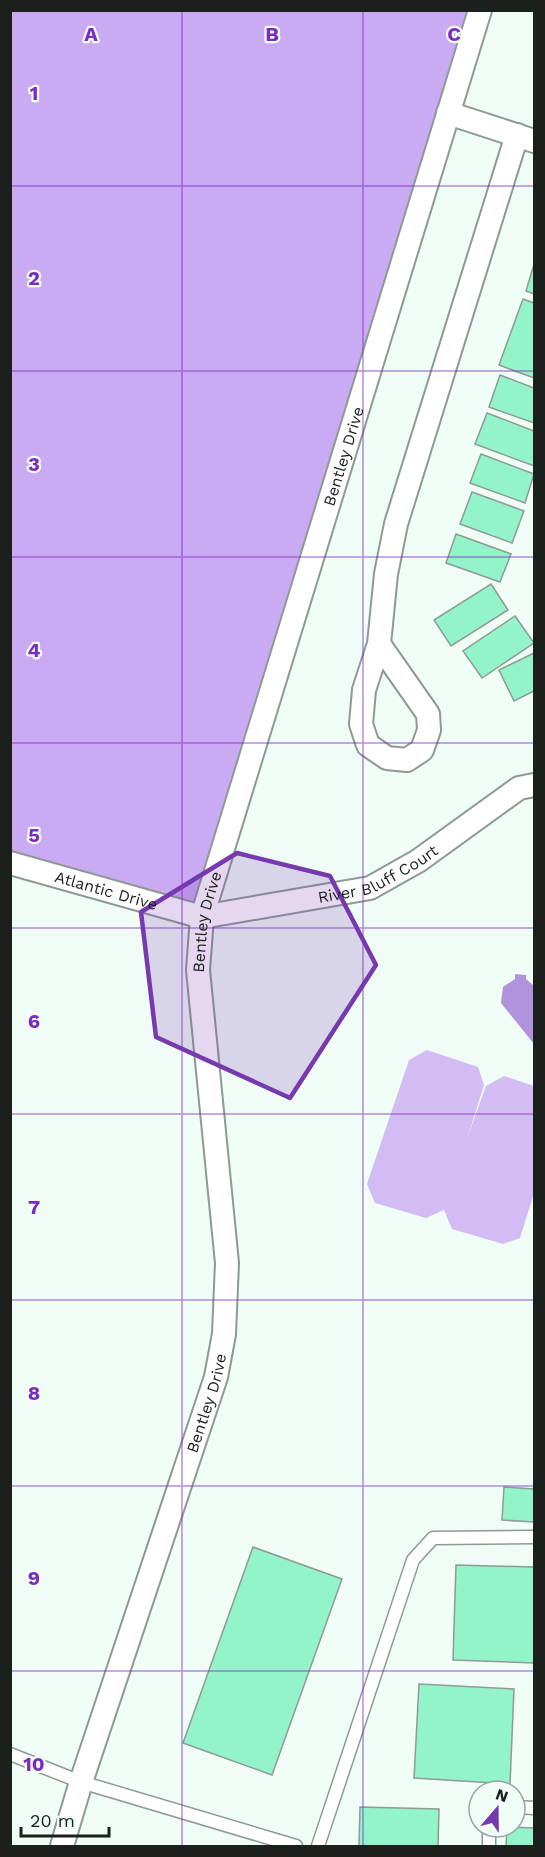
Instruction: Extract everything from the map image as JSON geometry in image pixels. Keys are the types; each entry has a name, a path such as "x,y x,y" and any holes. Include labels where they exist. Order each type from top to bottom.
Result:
{"street":[{"name":"Bentley Drive","path":"63,1846 81,1782 216,1377 224,1334 227,1263 198,970 202,917 480,10"},
{"path":"379,644 428,714 429,730 422,750 407,760 387,758 368,746 361,724 364,690 379,644 386,574 396,524 526,138 448,113"},
{"name":"River Bluff Court","path":"202,917 370,888 418,861 519,788 534,784"},
{"name":"Atlantic Drive","path":"10,863 202,917"}],"lane":[{"path":"318,1846 412,1560 433,1538 534,1537"},
{"path":"10,1754 81,1782 296,1846"}],"highlighted area":[{"path":"237,853 330,876 376,965 290,1098 156,1037 141,912"}],"shaded area":[{"path":"10,11 480,11 202,917 11,863"},
{"path":"515,974 526,975 526,979 534,986 534,1044 501,1003 503,987 515,979"},
{"path":"427,1050 478,1067 484,1085 467,1139 486,1086 504,1076 534,1086 534,1193 520,1238 503,1244 452,1229 444,1210 426,1218 375,1203 367,1184 409,1060"}],"building":[{"path":"534,264 534,294 526,291"},
{"path":"523,299 534,303 534,378 499,365"},
{"path":"500,375 534,388 534,423 489,407"},
{"path":"487,413 534,431 534,466 475,444"},
{"path":"481,454 534,474 525,503 470,483"},
{"path":"472,492 524,511 512,543 460,524"},
{"path":"456,534 511,554 500,582 446,563"},
{"path":"491,584 508,610 451,646 434,620"},
{"path":"515,616 534,643 482,678 463,651"},
{"path":"534,653 534,691 514,701 499,670"},
{"path":"504,1487 534,1489 534,1522 502,1520"},
{"path":"253,1547 342,1579 272,1775 183,1743"},
{"path":"456,1565 534,1567 534,1663 453,1660"},
{"path":"419,1684 514,1689 510,1779 467,1779 467,1781 414,1778"},
{"path":"360,1807 439,1809 438,1846 359,1846"},
{"path":"527,1828 534,1828 534,1846 506,1846 506,1839 527,1839"}]}
